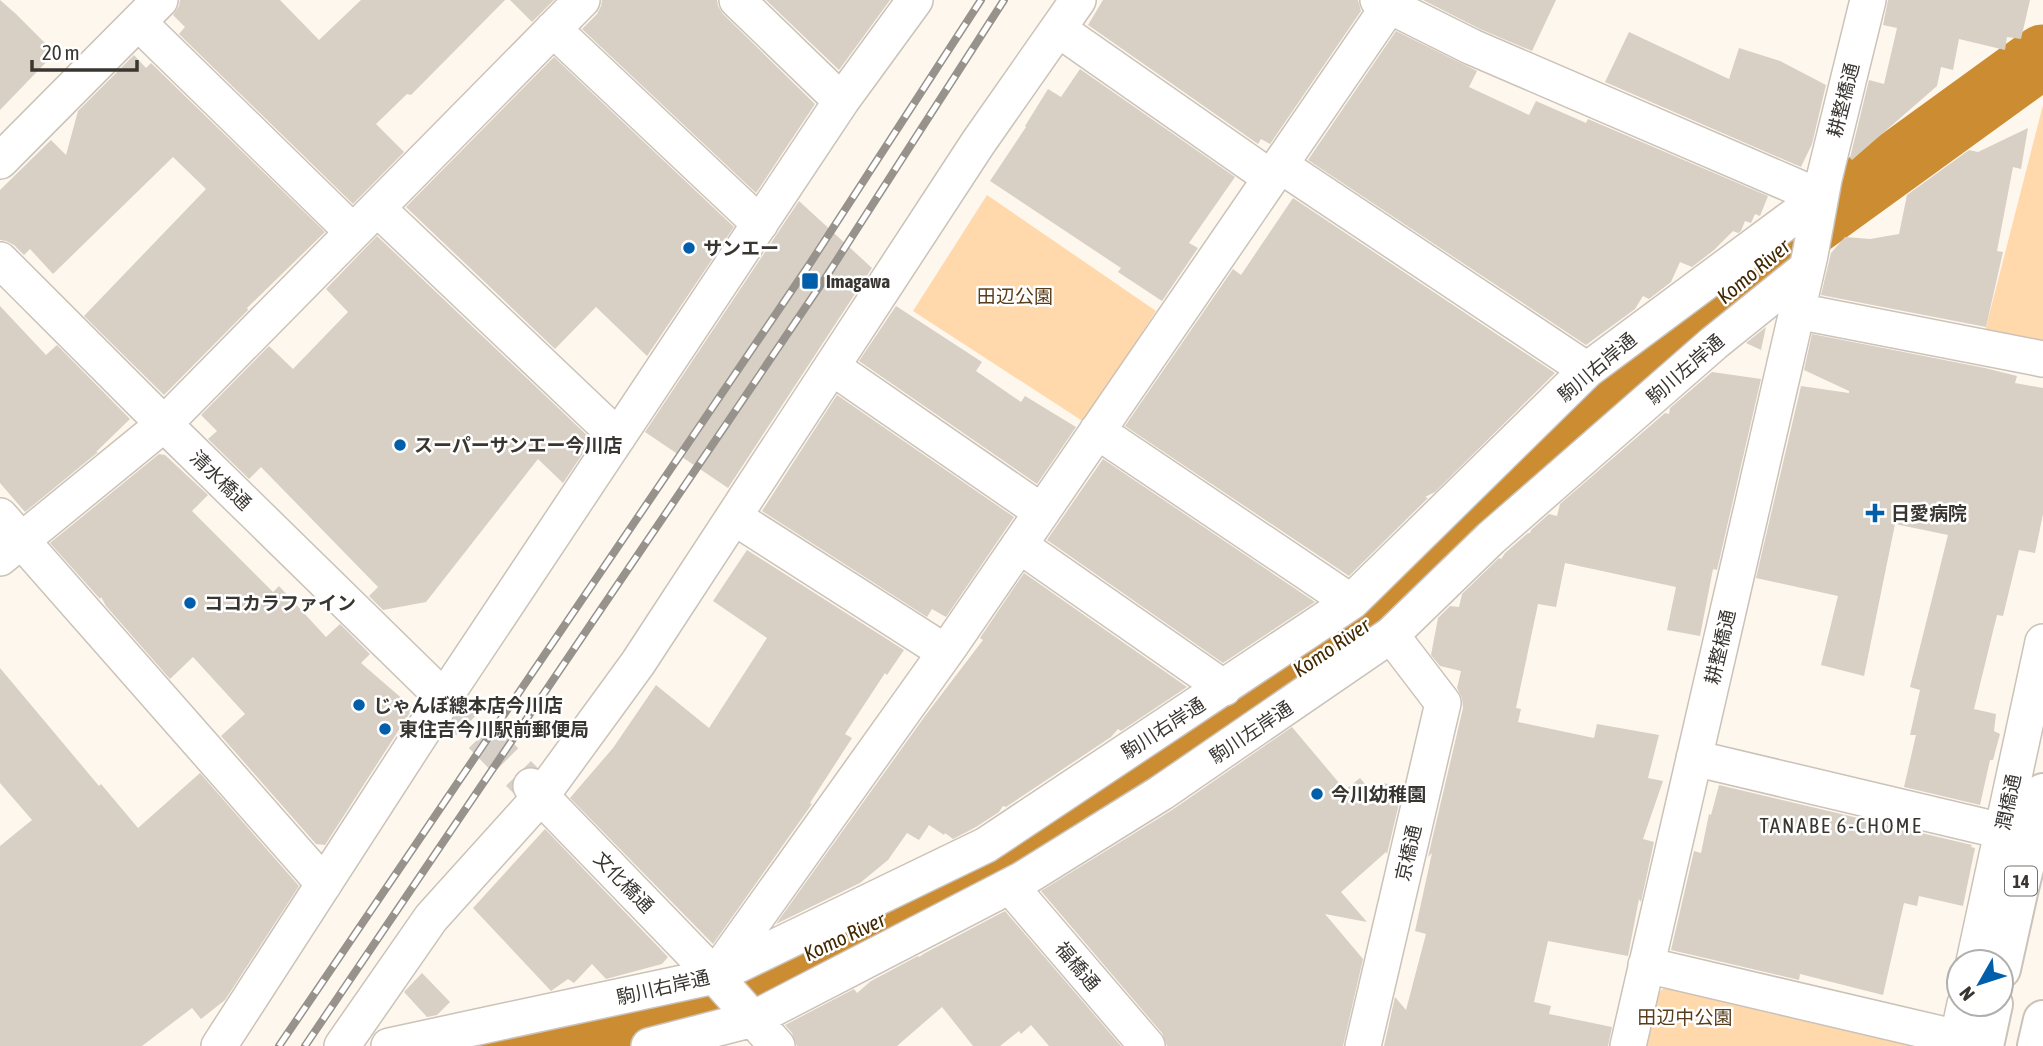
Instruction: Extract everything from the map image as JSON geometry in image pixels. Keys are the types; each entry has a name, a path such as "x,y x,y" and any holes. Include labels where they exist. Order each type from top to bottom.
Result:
{"highway":[{"name":"14","path":"2005,948 2043,793"},
{"path":"1966,1043 1983,1018"},
{"path":"2037,1046 2043,1020"}],"street":[{"path":"324,884 7,538 164,424 582,0"},
{"path":"737,0 842,100"},
{"path":"219,1046 444,698 842,100 915,0"},
{"path":"342,1046 431,918 638,663 978,143 1078,0"},
{"name":"耕整橋通","path":"1628,1046 1797,311 1820,199 1868,0"},
{"path":"716,977 1042,512 1276,171 1387,2 1472,47 1820,199"},
{"path":"0,161 149,11 353,232"},
{"path":"553,29 760,224"},
{"path":"1058,29 1587,370"},
{"name":"駒川右岸通","path":"389,1046 716,977 986,845 1351,602 1587,370 1820,199"},
{"path":"377,208 618,437"},
{"name":"駒川左岸通","path":"649,1046 749,1015 1010,886 1161,793 1391,635 1491,538 1809,258"},
{"name":"清水橋通","path":"0,260 444,698"},
{"path":"1797,311 2043,359"},
{"path":"832,367 1042,512"},
{"path":"1097,430 1351,602"},
{"path":"734,517 945,652"},
{"path":"1019,545 1224,688"},
{"name":"京橋通","path":"1363,1046 1443,703 1391,635"},
{"name":"潤橋通","path":"1977,948 2043,642"},
{"path":"1694,758 2002,831"},
{"name":"文化橋通","path":"536,791 716,977 749,1015"},
{"name":"福橋通","path":"1010,886 1147,1046"},
{"path":"1646,965 1966,1043 1965,1018"},
{"path":"749,1015 777,1046"}],"green space":[{"path":"2043,105 2043,343 1985,331"},
{"name":"田辺公園","path":"987,195 1156,311 1084,422 913,311"},
{"name":"田辺中公園","path":"1671,983 1931,1046 1647,1046 1659,992"}],"building":[{"path":"0,0 55,53 0,110"},
{"path":"180,0 280,0 319,40 361,0 505,0 411,95 407,94 376,124 404,152 353,204 179,34 185,27 173,15"},
{"path":"510,0 554,0 532,22"},
{"path":"602,0 717,0 723,14 815,104 756,193 582,29 597,14"},
{"path":"766,0 890,0 839,70"},
{"path":"1103,0 1358,0 1361,11 1270,144 1261,139 1258,144 1088,25"},
{"path":"1423,0 1556,0 1532,51 1480,29"},
{"path":"1888,0 2030,0 2021,39 2007,37 2005,50 1959,39 1953,70 1941,67 1937,86 1852,160 1850,158 1869,80 1884,84 1897,28 1883,25"},
{"path":"1396,31 1477,71 1469,87 1529,115 1536,101 1586,123 1588,119 1768,196 1760,216 1755,214 1751,223 1745,221 1741,231 1733,231 1692,267 1680,262 1671,282 1649,299 1643,296 1635,309 1586,345 1308,160"},
{"path":"1629,32 1729,79 1739,48 1780,61 1826,85 1812,144 1801,167 1605,82"},
{"path":"134,55 146,68 151,63 325,232 164,395 84,316 206,189 173,157 53,274 30,249 24,255 14,245 0,240 0,190 51,140 66,155 78,111"},
{"path":"554,57 734,227 647,356 596,307 555,349 406,207"},
{"path":"1080,69 1235,177 1189,243 1198,248 1162,301 1118,272 1121,268 990,181 1048,89 1061,97"},
{"path":"2028,128 2021,169 2013,167 1997,251 2003,252 1986,327 1821,295 1831,253 1845,237 1870,239 1899,234 1907,195 1969,150 1978,152"},
{"path":"1293,198 1555,373 1435,492 1425,497 1428,498 1349,576 1125,426 1233,269 1241,275"},
{"path":"799,201 872,268 728,488 645,432"},
{"path":"377,236 592,440 563,483 538,459 426,602 383,610 369,596 378,587 261,467 249,479 208,439 217,431 201,415 269,346 293,369 348,312 326,289"},
{"path":"0,306 46,355 57,345 130,419 98,452 25,512 0,483"},
{"path":"896,306 982,362 976,371 1021,402 1025,396 1076,427 1037,484 859,361"},
{"path":"1766,327 1761,350 1746,343"},
{"path":"1812,334 1985,368 2017,376 2015,383 2043,388 2043,514 2035,553 2019,550 2003,616 1997,615 1974,709 1996,714 1994,731 2000,734 1993,760 1990,760 1980,805 1904,787 1916,735 1910,735 1920,690 1910,687 1948,535 1895,524 1864,676 1821,665 1838,596 1756,578 1801,386 1849,393 1804,370"},
{"path":"1712,372 1761,379 1717,570 1713,569 1700,636 1667,630 1676,587 1565,563 1556,607 1538,604 1516,708 1521,709 1518,722 1594,738 1597,724 1659,735 1648,778 1663,781 1643,839 1654,842 1628,956 1548,941 1534,1002 1551,1006 1549,1014 1612,1027 1608,1046 1384,1046 1395,997 1406,1010 1426,934 1415,931 1432,853 1428,857 1463,708 1457,688 1461,671 1440,666 1431,655 1438,618 1450,606 1459,607 1462,594 1499,558 1549,514 1557,516 1560,504 1665,413 1669,414 1670,408"},
{"path":"837,395 1014,517 946,617 932,609 927,617 762,511"},
{"path":"159,454 165,455 208,495 192,511 273,592 279,586 326,637 340,624 370,654 361,663 413,708 325,845 316,844 221,736 245,714 193,657 170,679 101,597 100,599 50,543"},
{"path":"1103,459 1315,602 1223,663 1047,540"},
{"path":"747,550 904,650 887,675 885,673 845,734 852,738 810,803 812,804 713,944 570,798 613,748 656,685 709,728 767,638 713,601"},
{"path":"1024,573 1187,687 1121,731 1118,729 1111,737 1006,807 1003,806 999,812 976,827 953,839 929,825 919,840 907,833 888,860 860,883 776,924 925,716 983,640 980,638"},
{"path":"0,668 99,786 101,784 138,828 200,773 299,886 225,1000 201,1019 192,1008 142,1046 0,1046 0,846 32,820 0,783"},
{"path":"1292,727 1345,790 1360,778 1372,792 1383,783 1403,787 1387,854 1386,852 1341,892 1367,922 1325,914 1363,959 1343,1046 1167,1046 1162,1033 1041,891 1172,810"},
{"path":"1719,785 1972,845 1971,847 1975,848 1963,906 1919,896 1917,906 1904,903 1883,995 1800,974 1799,980 1671,950 1694,851 1701,853 1709,814 1711,815"},
{"path":"545,829 668,957 662,964 606,979 592,964 574,983 568,979 551,991 473,908"},
{"path":"1005,911 1121,1046 1049,1046 1031,1025 1000,1046 973,1046 942,1007 897,1046 797,1046 792,1033 785,1025 854,989 857,993 871,981"},
{"path":"422,973 450,1002 437,1015 427,1017 404,992"}],"waterway":[{"name":"Komo River","path":"503,1046 601,1032 695,1006 765,977 1005,861 1372,621 1481,502 1785,243 2043,56"}],"tunnel":[{"path":"444,698 531,786"}],"railway":[{"path":"279,1046 809,265 981,0"},
{"path":"305,1046 826,277 1004,0"}],"place":[{"name":"サンエー","path":"689,248"},
{"name":"Imagawa","path":"810,281"},
{"name":"スーパーサンエー今川店","path":"400,445"},
{"name":"日愛病院","path":"1875,513"},
{"name":"ココカラファイン","path":"190,603"},
{"name":"じゃんぼ總本店今川店","path":"359,705"},
{"name":"東住吉今川駅前郵便局","path":"385,729"},
{"name":"今川幼稚園","path":"1317,794"}],"district":[{"name":"TANABE 6-CHOME","path":"1841,825"}]}
